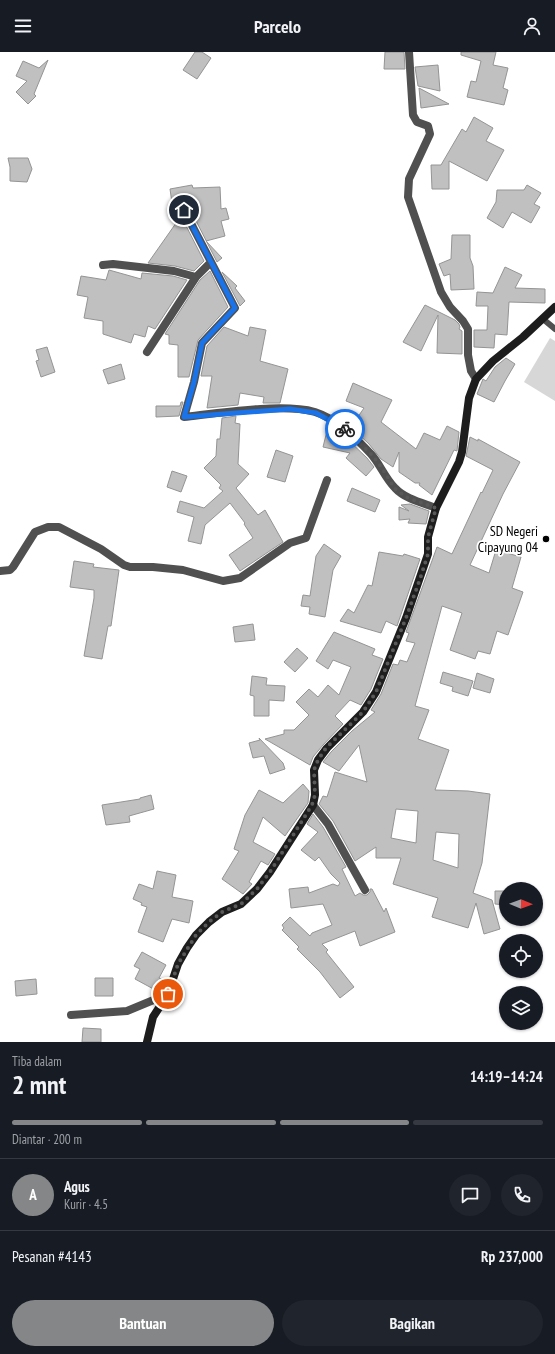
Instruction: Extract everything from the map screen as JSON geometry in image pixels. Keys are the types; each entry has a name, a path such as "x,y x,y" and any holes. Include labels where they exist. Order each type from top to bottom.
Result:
{"street":[{"path":"409,52 413,115 417,122 428,126 430,134 409,179 408,197 441,292 450,307 463,320 468,330 469,360 471,372 476,379"},
{"path":"184,210 235,308 202,343 194,382 184,417 290,409 316,413 349,431 372,455 395,489 401,494 436,508"},
{"path":"147,352 196,277 211,262"},
{"path":"103,264 174,271 196,277"},
{"path":"147,1042 153,1017 168,994 178,964 196,935 222,912 241,904 257,889 270,872 312,805 315,795 314,770 318,760 326,748 363,712 379,685 420,579 428,554 428,537 436,508 459,462 462,452 469,398 476,379 493,361 555,307"},
{"path":"0,571 10,570 35,532 48,527 59,528 101,549 124,565 184,570 223,581 240,578 290,543 306,538 327,480"},
{"path":"312,805 328,824 365,890"},
{"path":"71,1016 127,1011 168,994"}],"lane":[{"path":"543,319 555,329"}],"shaded area":[{"path":"550,338 555,341 555,401 524,382"}],"building":[{"path":"195,52 202,52 211,58 197,79 183,70"},
{"path":"385,52 404,52 405,69 384,69"},
{"path":"461,52 496,52 493,65 508,68 503,88 508,90 504,105 467,97 471,81 476,82 481,61 461,55"},
{"path":"48,60 34,94 36,96 28,104 16,92 27,81 16,76 23,61 39,68"},
{"path":"438,65 440,91 418,86 415,67"},
{"path":"419,88 449,104 421,108"},
{"path":"474,117 493,128 486,141 504,150 487,181 449,161 449,189 432,189 431,165 441,165 462,129 466,132"},
{"path":"8,158 28,158 32,169 27,182 10,181 10,167"},
{"path":"192,185 193,188 220,187 221,209 226,208 229,219 221,221 225,236 206,241 189,207 195,200 172,203 170,189"},
{"path":"527,185 541,193 534,204 540,207 531,223 512,212 503,228 487,218 496,202 497,190 524,190"},
{"path":"181,216 204,261 194,271 175,266 148,263"},
{"path":"452,235 470,235 470,258 473,266 474,289 451,290 450,274 444,276 439,264 451,259"},
{"path":"207,242 222,258 217,262"},
{"path":"505,267 522,275 515,288 545,289 545,303 509,302 507,335 495,334 494,348 474,347 474,330 487,330 488,306 476,306 477,292 493,293"},
{"path":"109,270 141,279 142,273 173,276 187,280 155,329 148,326 145,337 134,334 131,343 103,334 103,321 84,318 88,297 77,295 81,276 106,280"},
{"path":"210,271 228,307 198,340 189,377 178,377 178,345 169,344 169,335 165,334 200,280"},
{"path":"222,272 237,286 235,288 245,301 240,306"},
{"path":"425,305 455,320 459,324 459,329 462,331 462,354 437,353 438,315 421,351 403,342"},
{"path":"224,327 248,336 250,327 266,330 260,361 288,369 280,403 263,403 264,397 240,393 238,405 207,408 212,376 201,376 207,346"},
{"path":"47,347 55,372 41,377 36,361 39,360 36,350"},
{"path":"506,358 515,364 494,402 477,394 483,379 486,381 495,367"},
{"path":"121,364 125,379 108,384 103,370"},
{"path":"353,383 392,400 381,422 416,449 424,433 440,440 447,426 459,432 457,451 454,450 432,495 419,485 420,483 415,483 399,472 399,452 393,467 381,459 369,444 351,427 364,408 346,401"},
{"path":"181,402 183,402 179,416 156,417 156,406 180,406"},
{"path":"236,416 235,423 240,424 238,464 249,474 236,488 258,515 265,510 283,542 240,571 229,555 253,538 244,524 245,523 230,503 205,525 201,544 188,541 194,517 177,512 180,501 204,508 223,491 219,488 221,485 204,468 216,456 217,439 220,439 222,418"},
{"path":"327,431 343,435 367,458 374,467 366,476 346,458 350,453 323,447"},
{"path":"470,437 478,441 478,439 520,462 503,494 470,565 489,573 496,550 521,557 512,588 523,592 508,635 497,631 490,654 478,651 475,659 450,650 462,613 442,606 415,706 429,710 418,739 449,750 435,790 468,791 490,794 482,863 473,893 492,900 500,929 484,934 476,903 468,928 432,917 438,898 393,884 401,858 376,858 376,847 355,861 333,821 319,804 323,796 327,797 335,772 367,782 359,745 339,771 323,762 352,731 375,712 371,710 381,694 393,664 398,665 400,660 407,662 415,643 406,641 409,633 406,632 437,547 452,554 493,470 466,456","holes":["396,809 418,811 416,843 391,838","436,832 459,834 458,868 433,860"]},
{"path":"276,450 293,456 285,482 267,477"},
{"path":"172,471 187,476 181,492 167,487"},
{"path":"352,488 380,500 375,512 347,501"},
{"path":"410,504 429,511 426,524 408,523 410,519 399,520 399,507 409,511 401,505"},
{"path":"324,544 341,556 333,570 325,617 309,614 310,607 301,606 303,595 310,596 316,556"},
{"path":"379,552 403,556 404,554 420,559 397,626 386,621 381,633 340,621 348,609 354,613 368,585 372,586"},
{"path":"74,561 94,564 93,567 119,570 111,626 108,626 102,659 84,656 94,590 70,587"},
{"path":"253,624 255,640 235,642 233,627"},
{"path":"334,632 375,649 372,655 383,659 371,689 361,705 350,700 335,716 343,724 313,757 310,765 265,739 284,734 284,730 294,730 309,715 296,702 309,689 318,697 328,685 339,695 351,667 333,660 328,669 316,661"},
{"path":"297,648 308,658 295,672 284,662"},
{"path":"443,672 473,681 468,696 452,691 453,687 440,683"},
{"path":"477,673 494,679 490,693 473,688"},
{"path":"252,676 267,678 266,685 285,686 284,701 269,700 269,716 254,716 254,696 250,695"},
{"path":"259,738 283,763 285,769 270,774 264,756 253,758 249,743 260,740"},
{"path":"303,784 309,791 308,803 285,836 263,817 253,842 275,854 268,865 261,861 249,882 252,884 243,894 222,879 239,851 234,849 245,815 259,790 283,803"},
{"path":"151,795 154,809 129,816 130,822 106,825 102,805 140,799"},
{"path":"313,814 323,827 346,867 342,869 355,896 360,893 367,895 370,892 370,889 372,889 384,912 386,908 395,932 360,946 355,931 322,944 328,950 326,952 354,987 340,998 320,972 297,949 299,947 282,930 284,928 282,925 290,917 310,936 312,933 332,925 323,904 291,908 289,889 308,887 309,893 333,884 338,886 340,883 331,874 319,857 315,861 301,850 318,832 307,824"},
{"path":"157,871 176,875 172,897 193,901 189,923 172,919 163,942 138,932 147,907 141,905 142,903 133,899 139,884 153,889"},
{"path":"495,891 499,891 499,904 495,904"},
{"path":"142,952 166,965 159,978 166,981 164,990 159,992 135,979 140,969 134,966"},
{"path":"95,978 113,978 113,996 95,996"},
{"path":"36,979 37,994 16,996 15,981"},
{"path":"83,1028 101,1029 101,1042 82,1042"}],"way so far":[{"path":"168,994 178,964 196,935 222,912 241,904 257,889 270,872 297,827 308,813 315,795 314,770 318,760 326,748 363,712 376,692 406,618 428,554 428,537 436,508 408,498 395,489 372,455 349,431 345,429"}],"place":[{"name":"SD Negeri Cipayung 04","path":"546,539"}],"route":[{"path":"184,210 235,308 202,343 194,382 184,417 270,409 290,409 316,413 345,429"}]}
